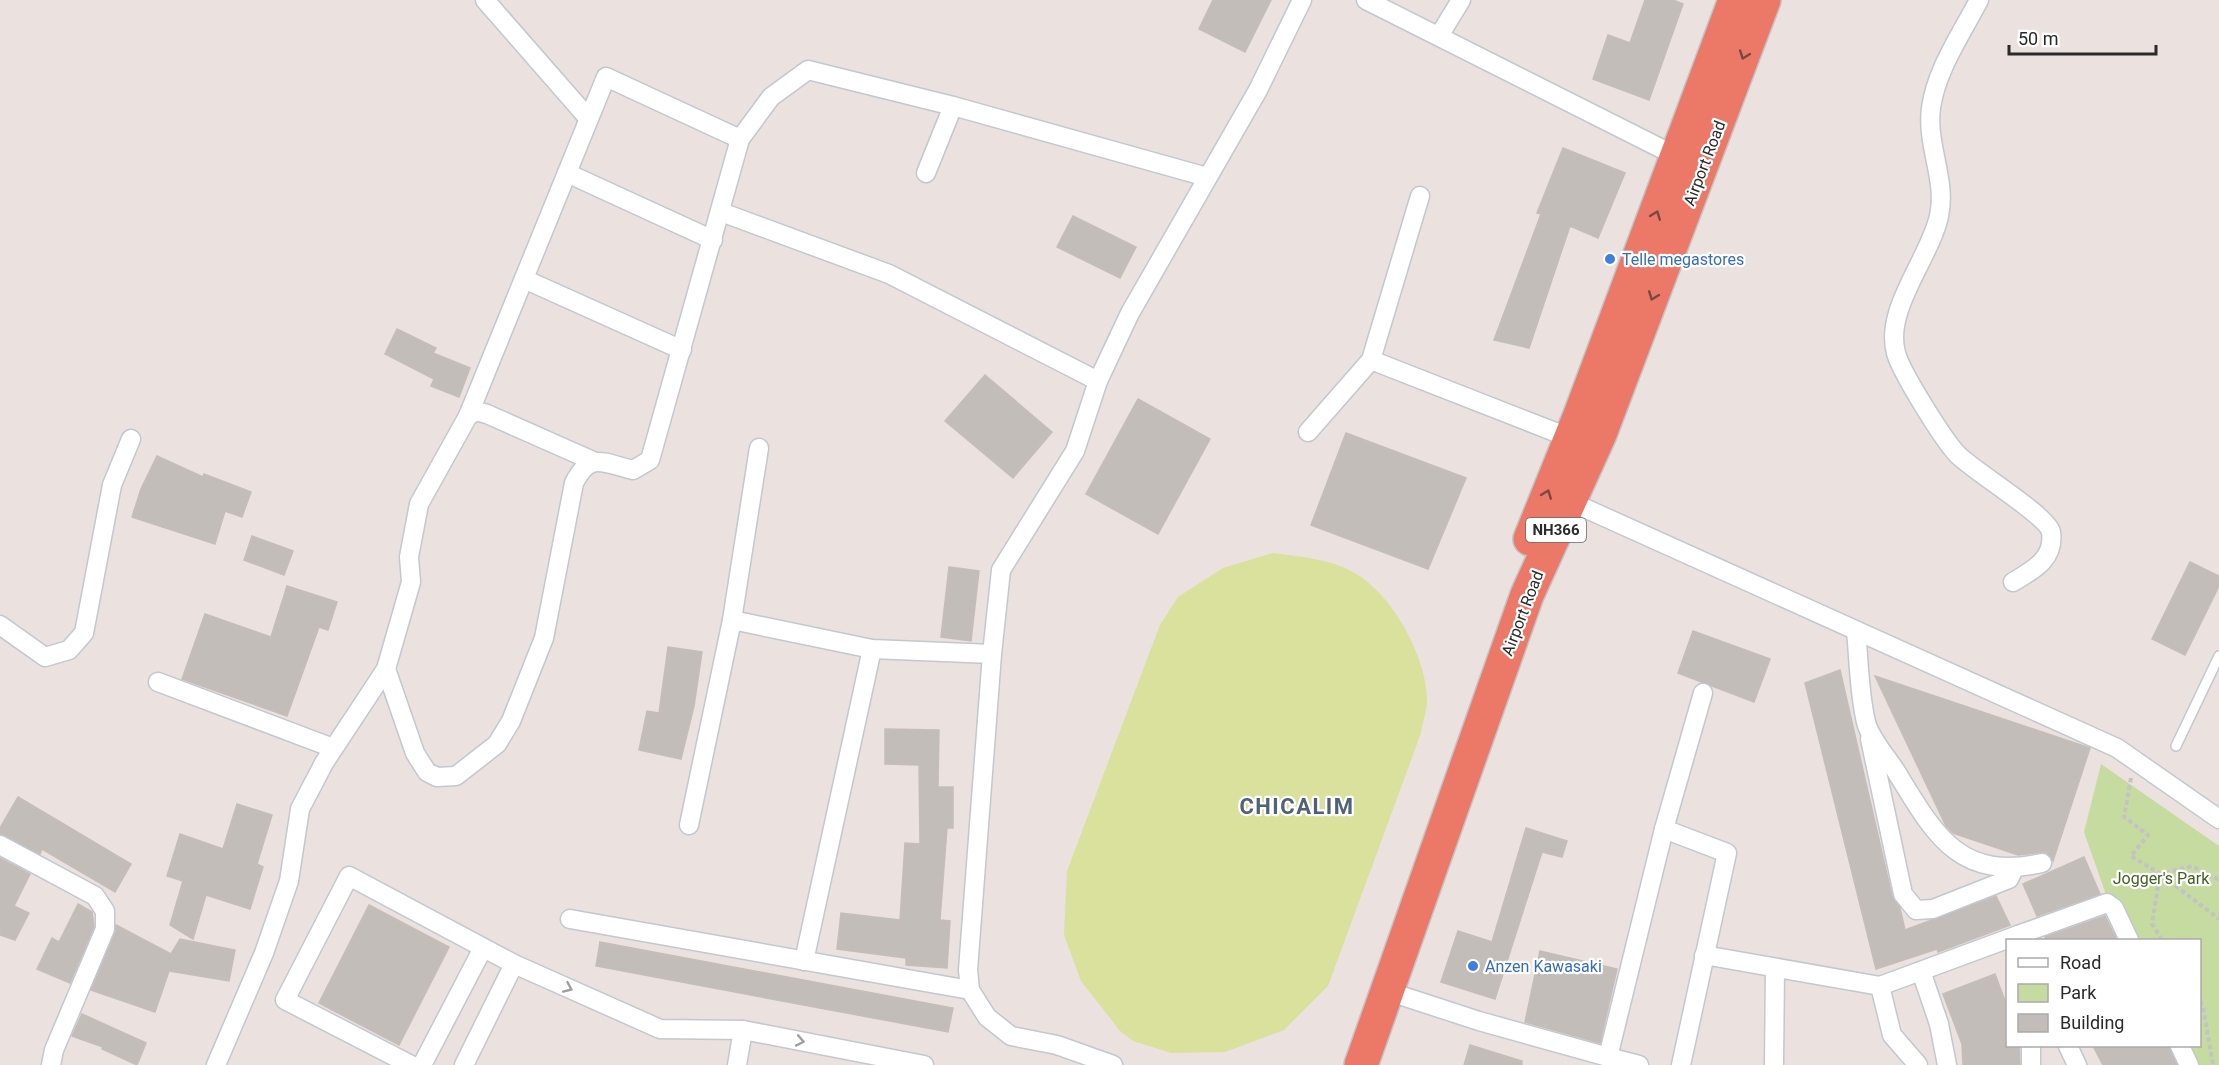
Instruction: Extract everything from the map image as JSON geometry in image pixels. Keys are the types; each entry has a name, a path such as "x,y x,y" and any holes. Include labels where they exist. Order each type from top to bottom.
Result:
{"highway":[{"name":"Airport Road","path":"1361,1065 1527,596 1569,501 1582,443 1678,157 1735,0"},
{"name":"Airport Road","path":"1347,1065 1473,689 1582,443 1764,0"}],"street":[{"path":"485,0 589,119"},
{"path":"1113,1065 1057,1045 1011,1036 987,1017 970,990 968,970 992,654 1001,570 1075,451 1098,381 1130,313 1258,90 1302,0"},
{"path":"1366,0 1678,157"},
{"path":"1439,36 1461,0"},
{"path":"1979,0 1944,69 1931,108 1932,145 1941,184 1939,217 1893,327 1896,353 1904,370 1957,454 2039,515 2051,530 2051,551 2038,567 2013,582"},
{"path":"468,416 476,411 487,414 593,461 633,470 650,460 740,140 771,97 808,70 953,105 1207,177"},
{"path":"216,1065 264,953 289,881 300,809 333,748 386,669 411,582 409,557 419,504 468,416 606,77 740,140"},
{"path":"926,174 953,105"},
{"path":"567,173 713,240"},
{"path":"1308,432 1371,360 1420,196"},
{"path":"721,212 889,274 1098,381"},
{"path":"524,279 682,350"},
{"path":"1371,360 1582,443"},
{"path":"0,625 45,657 69,650 84,633 112,485 131,439"},
{"path":"689,825 732,620 759,448"},
{"path":"386,669 415,753 427,772 437,777 456,777 497,744 512,722 544,638 574,483 583,466 593,461"},
{"path":"1569,501 2118,748 2219,819"},
{"path":"732,620 872,649 992,654"},
{"path":"1856,631 1866,724 1904,894 1916,910 1933,909 2009,879 2014,869"},
{"path":"804,961 872,649"},
{"path":"158,682 333,748"},
{"path":"1608,1057 1664,829 1702,693"},
{"path":"1866,724 1931,828 1949,847 1966,858 2014,869 2042,863"},
{"path":"1664,829 1727,853 1681,1065"},
{"path":"0,845 95,896 105,911 105,928 54,1050 51,1065"},
{"path":"411,1065 285,1000 349,876 514,964 660,1029 743,1030 924,1065"},
{"path":"2019,938 2107,903 2114,908 2129,939"},
{"path":"570,919 970,990"},
{"path":"1704,955 1880,986 2006,942"},
{"path":"422,1065 483,948"},
{"path":"464,1065 514,964"},
{"path":"1774,1065 1775,968"},
{"path":"1921,971 1939,1024 1947,1065"},
{"path":"1880,986 1892,1035 1918,1065"},
{"path":"1387,991 1479,1021 1639,1065"},
{"path":"737,1065 743,1030"},
{"path":"2031,1047 2031,1065"},
{"path":"2068,1047 2077,1065"},
{"path":"2180,1047 2189,1065"}],"lane":[{"path":"2176,746 2218,660"}],"path":[{"path":"2133,759 2124,817 2148,835 2131,856 2160,874 2219,919"},
{"path":"2160,874 2192,867 2219,880"},
{"path":"2160,874 2152,924 2161,939"},
{"path":"2201,1004 2213,1065"}],"green space":[{"path":"1273,553 1338,565 1358,575 1384,598 1406,630 1415,648 1426,684 1426,709 1421,733 1328,986 1284,1030 1225,1052 1171,1053 1133,1041 1120,1031 1081,981 1064,935 1067,871 1160,625 1178,597 1223,568"},
{"name":"Jogger's Park","path":"2101,764 2219,846 2219,1065 2175,1065 2166,1047 2201,1047 2201,939 2122,939 2084,832"}],"building":[{"path":"1213,0 1271,0 1245,52 1199,29"},
{"path":"1645,0 1673,0 1683,4 1649,100 1593,79 1608,35 1630,43"},
{"path":"1563,148 1625,173 1598,238 1570,226 1529,348 1494,340 1541,214 1537,213"},
{"path":"1073,216 1136,247 1120,278 1057,247"},
{"path":"397,329 436,348 433,353 470,368 459,397 431,386 434,379 385,354"},
{"path":"985,375 1052,432 1013,478 945,421"},
{"path":"1138,399 1210,439 1158,534 1086,494"},
{"path":"1346,433 1466,478 1428,569 1311,525"},
{"path":"157,456 203,477 204,474 251,492 242,517 225,511 215,544 132,517 141,489"},
{"path":"252,536 293,551 284,575 244,560"},
{"path":"2190,562 2219,576 2219,586 2185,655 2152,639"},
{"path":"949,567 979,571 971,641 941,637"},
{"path":"287,586 337,602 328,630 319,627 287,716 182,679 205,614 271,637"},
{"path":"1693,631 1770,659 1754,702 1678,673"},
{"path":"668,647 702,652 694,706 681,759 639,750 647,711 659,713"},
{"path":"1840,670 1892,896 1900,908 1905,930 1996,896 2010,925 1938,952 1937,949 1876,969 1805,683"},
{"path":"1875,676 2090,748 2053,861 2046,852 2018,855 1953,833 1946,826"},
{"path":"885,729 939,730 938,787 953,787 953,828 947,828 940,920 950,921 947,968 906,965 906,958 837,949 841,913 900,920 905,843 920,844 919,765 885,764"},
{"path":"18,797 131,864 115,892 42,849 40,854 0,834 0,828"},
{"path":"237,804 272,815 257,864 263,867 250,909 206,895 193,939 170,925 183,881 167,876 180,834 223,849"},
{"path":"1526,828 1567,841 1562,857 1542,852 1495,999 1441,982 1458,931 1492,942"},
{"path":"2084,857 2100,894 2037,916 2023,884"},
{"path":"0,858 30,874 14,906 29,913 15,940 0,935"},
{"path":"78,904 92,912 94,927 70,983 37,969 52,938 59,942"},
{"path":"369,905 449,947 399,1045 319,1003"},
{"path":"2105,916 2116,939 2046,939 2045,937"},
{"path":"116,925 171,954 180,939 235,950 229,981 169,971 155,1012 91,990 115,933"},
{"path":"600,942 953,1008 948,1032 596,966"},
{"path":"1540,951 1617,969 1600,1043 1525,1022"},
{"path":"1995,974 2006,1003 2006,1047 2019,1047 2020,1065 1963,1065 1962,1044 1943,994"},
{"path":"82,1014 146,1043 137,1065 102,1049 103,1047 72,1036"},
{"path":"1470,1045 1522,1061 1522,1065 1464,1065"},
{"path":"2094,1047 2169,1047 2177,1065 2103,1065"}],"place":[{"name":"Telle megastores","path":"1610,259"},
{"name":"Anzen Kawasaki","path":"1473,966"}],"district":[{"name":"CHICALIM","path":"1297,806"}]}
